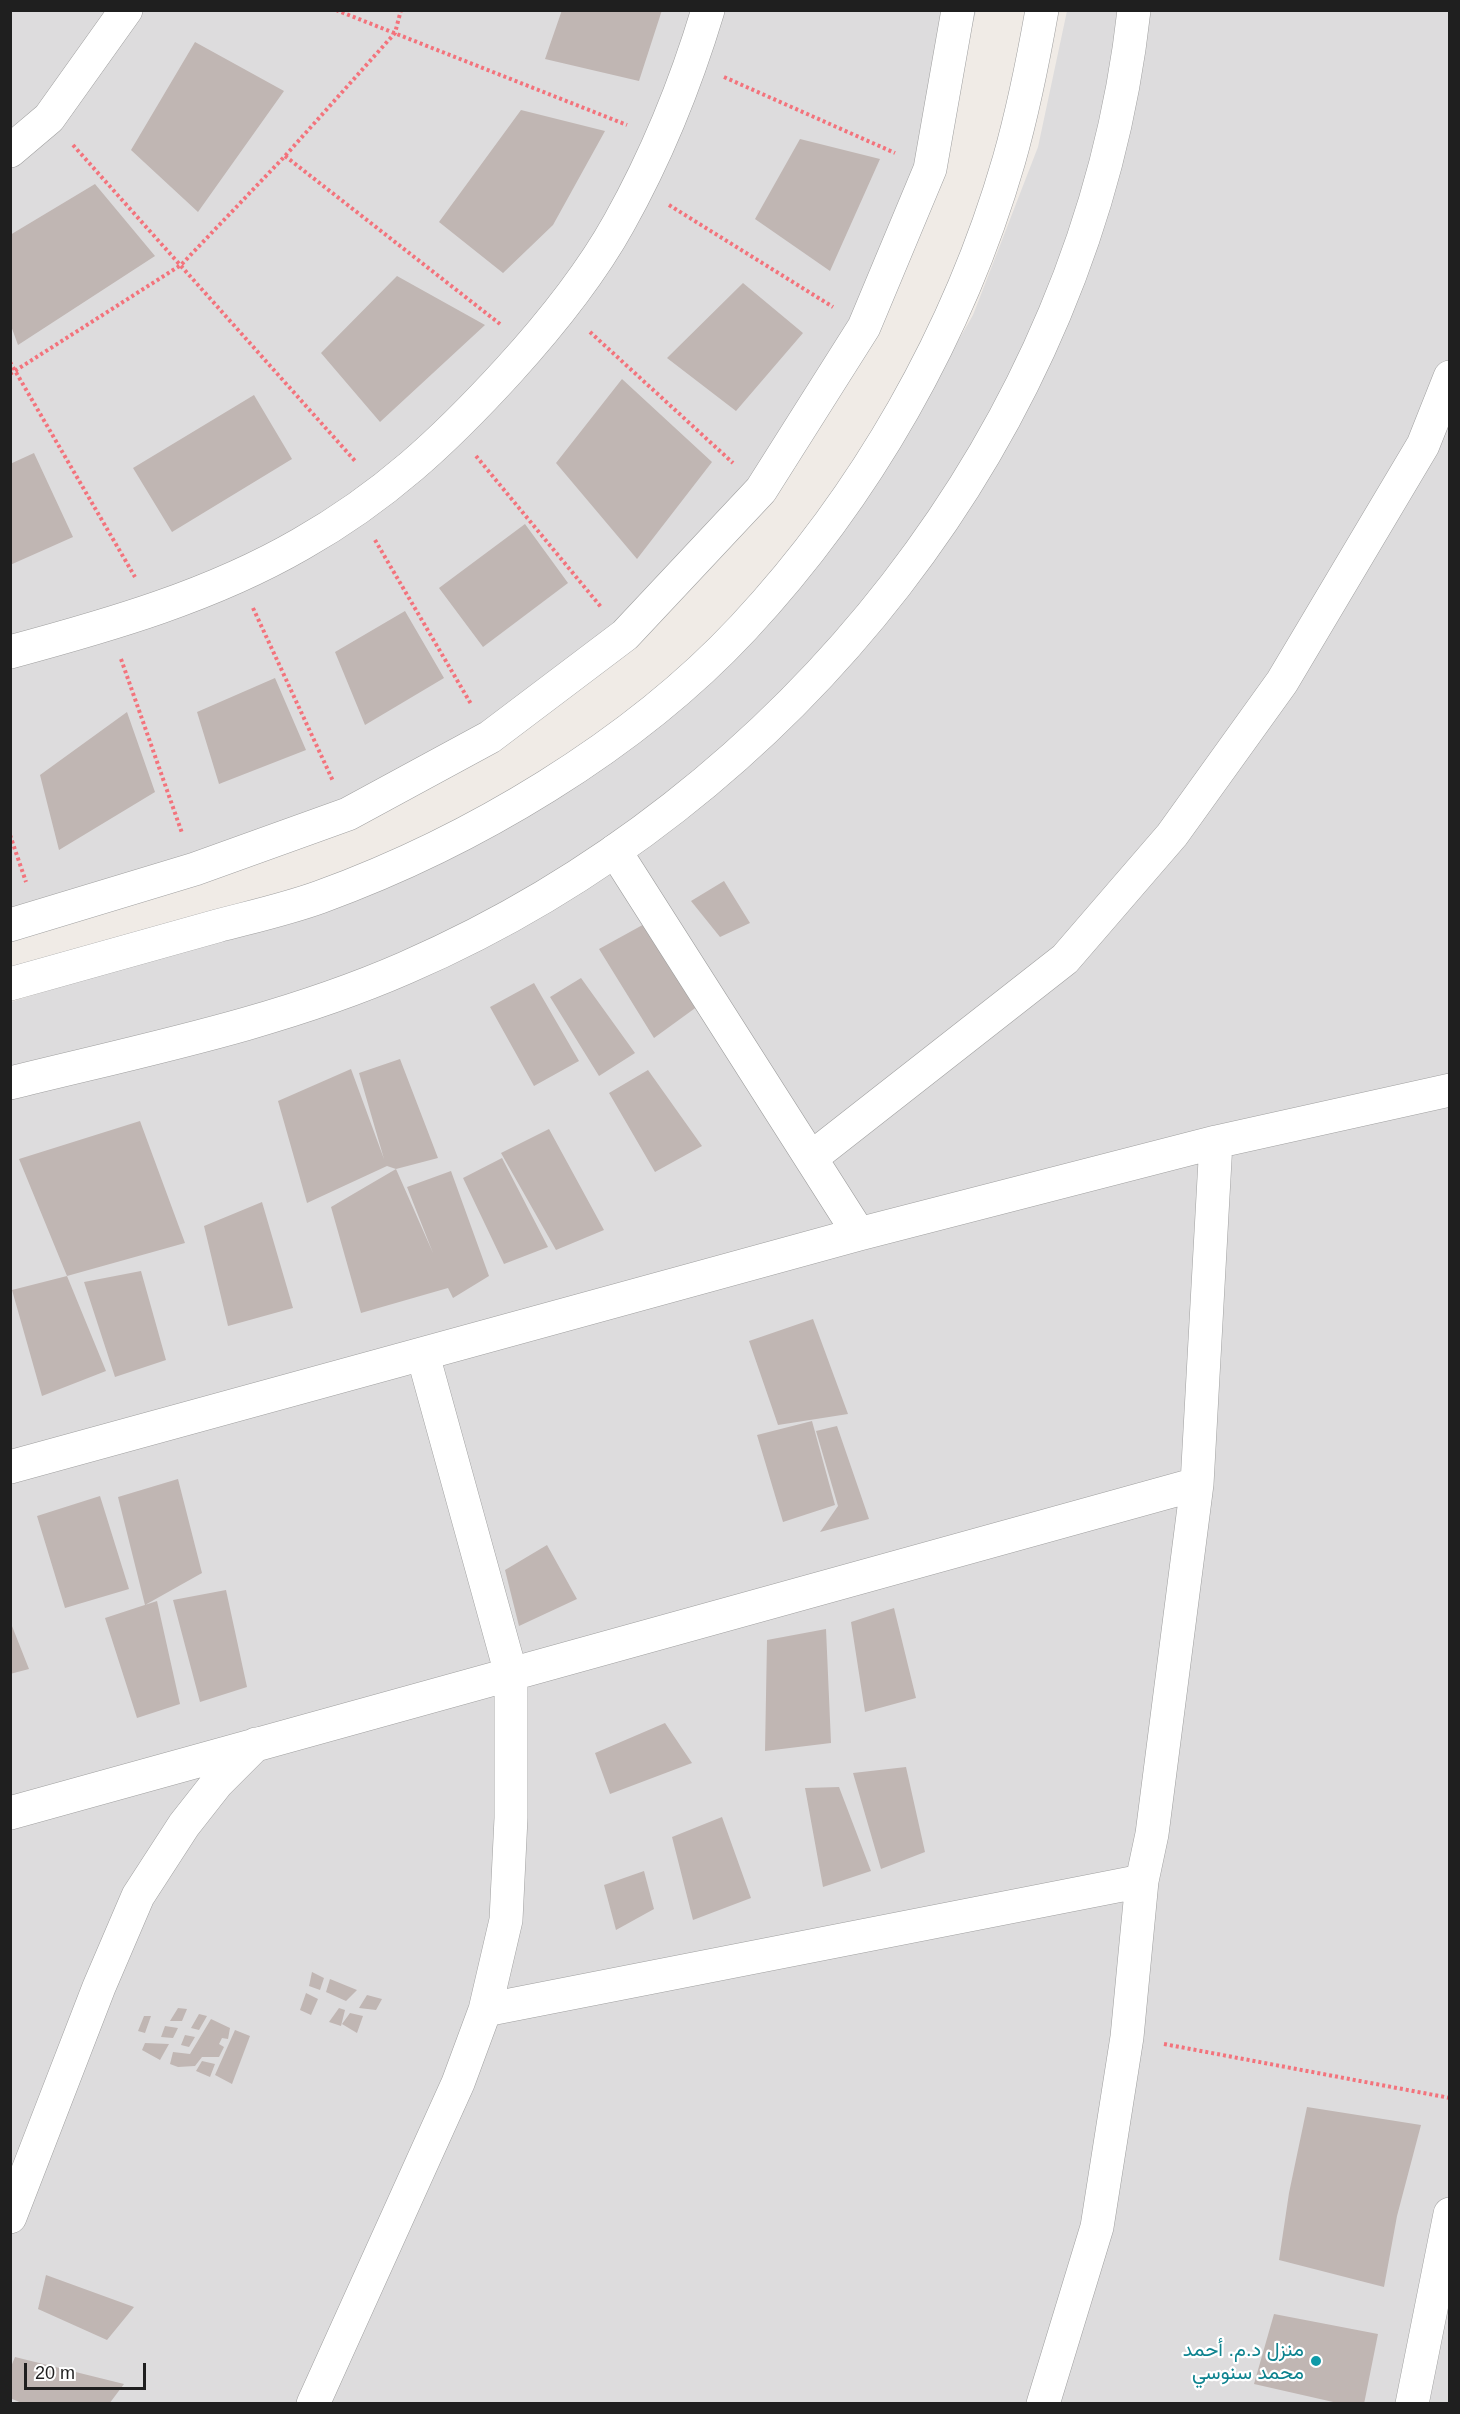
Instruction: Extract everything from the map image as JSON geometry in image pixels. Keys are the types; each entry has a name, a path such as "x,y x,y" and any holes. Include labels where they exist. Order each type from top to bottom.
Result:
{"street":[{"path":"10,151 49,118 126,10"},
{"path":"10,652 189,598 301,545 370,500 454,430 530,347 563,307 619,224 661,138 708,10"},
{"path":"24,921 195,869 348,813 490,737 625,635 761,490 864,327 930,169 958,10"},
{"path":"10,984 318,898 402,863 479,825 560,779 623,733 683,684 741,630 792,572 840,509 883,444 922,376 951,317 985,235 1009,161 1028,85 1042,10"},
{"path":"10,1083 251,1022 324,1000 405,968 485,930 561,887 687,799 766,730 824,671 879,608 922,551 975,472 1042,339 1077,253 1101,176 1120,97 1134,10"},
{"path":"811,1158 1065,959 1173,835 1282,682 1423,445 1449,377"},
{"path":"615,851 859,1234"},
{"path":"10,1467 859,1234 1216,1142 1449,1090"},
{"path":"1043,2403 1097,2227 1127,2037 1143,1881 1152,1834 1197,1484 1216,1142"},
{"path":"313,2403 458,2083 485,2010 506,1920 511,1818 511,1674 423,1355"},
{"path":"10,1813 1197,1484"},
{"path":"10,2217 99,1988 138,1896 184,1825 217,1783 257,1743"},
{"path":"485,2010 1143,1881"},
{"path":"1412,2403 1449,2214"}],"path":[{"path":"336,10 661,138"},
{"path":"13,373 181,265 285,156 395,33 401,10"},
{"path":"690,62 930,169"},
{"path":"49,118 181,265 370,500 490,737"},
{"path":"285,156 530,347"},
{"path":"638,185 864,327"},
{"path":"563,307 761,490"},
{"path":"10,362 13,373 154,610"},
{"path":"454,430 625,635"},
{"path":"238,575 348,813"},
{"path":"109,624 195,869"},
{"path":"10,835 24,921"},
{"path":"1127,2037 1449,2098"}],"shaded area":[{"path":"10,11 976,11 953,104 914,214 772,472 642,603 519,702 382,785 248,840 11,915"},
{"path":"1067,11 1449,11 1449,2403 11,2404 11,1002 310,910 728,658 882,473 973,315 1038,147"}],"building":[{"path":"562,10 662,10 639,81 545,59"},
{"path":"195,42 284,91 198,212 131,150"},
{"path":"521,110 605,131 553,225 503,273 439,222"},
{"path":"800,139 880,159 830,271 755,219"},
{"path":"95,184 155,256 18,345 10,323 10,235"},
{"path":"397,276 485,325 380,422 321,353"},
{"path":"743,283 803,333 736,411 667,358"},
{"path":"622,379 712,462 637,559 556,463"},
{"path":"254,395 292,459 172,532 133,468"},
{"path":"34,453 73,537 10,565 10,464"},
{"path":"525,524 568,583 483,647 439,588"},
{"path":"405,611 444,678 365,725 335,652"},
{"path":"275,678 306,750 219,784 197,712"},
{"path":"127,712 155,792 59,850 40,775"},
{"path":"724,881 750,923 720,937 691,901"},
{"path":"648,922 698,1006 654,1038 599,949"},
{"path":"581,978 635,1053 599,1076 550,997"},
{"path":"534,983 579,1061 534,1086 490,1007"},
{"path":"400,1059 438,1158 396,1169 387,1166 307,1203 278,1101 351,1069 384,1159 359,1073"},
{"path":"648,1070 702,1146 655,1172 609,1093"},
{"path":"140,1121 185,1243 67,1276 19,1159"},
{"path":"549,1129 604,1230 556,1250 501,1153"},
{"path":"502,1158 548,1247 504,1264 463,1178"},
{"path":"396,1169 433,1253 407,1187 451,1171 489,1276 453,1298 448,1288 361,1313 331,1207"},
{"path":"262,1202 293,1308 228,1326 204,1226"},
{"path":"141,1271 166,1360 115,1377 84,1282"},
{"path":"67,1276 106,1371 42,1396 12,1290"},
{"path":"813,1319 848,1414 778,1425 749,1341"},
{"path":"812,1421 835,1505 783,1522 757,1435"},
{"path":"837,1426 869,1519 820,1532 838,1506 816,1431"},
{"path":"178,1479 202,1573 145,1605 118,1497"},
{"path":"100,1496 129,1589 65,1608 37,1516"},
{"path":"547,1545 577,1599 519,1626 505,1570"},
{"path":"226,1590 247,1687 200,1702 173,1600"},
{"path":"157,1601 180,1704 137,1718 105,1618"},
{"path":"894,1608 916,1698 865,1712 851,1622"},
{"path":"10,1621 29,1669 10,1674"},
{"path":"826,1629 831,1743 765,1751 767,1640"},
{"path":"665,1723 692,1763 610,1794 595,1753"},
{"path":"906,1767 925,1852 881,1869 853,1773"},
{"path":"839,1787 871,1871 823,1887 805,1788"},
{"path":"722,1817 751,1898 693,1920 672,1837"},
{"path":"644,1871 654,1909 616,1930 604,1885"},
{"path":"312,1972 324,1978 320,1990 309,1986"},
{"path":"330,1979 357,1990 346,2001 326,1992"},
{"path":"306,1993 318,1999 311,2015 300,2010"},
{"path":"367,1995 382,1999 376,2010 359,2008"},
{"path":"178,2008 187,2009 182,2021 170,2021"},
{"path":"339,2008 345,2010 341,2026 329,2022"},
{"path":"350,2013 363,2016 357,2033 342,2024"},
{"path":"199,2014 207,2016 199,2030 191,2028"},
{"path":"144,2016 151,2016 145,2033 138,2031"},
{"path":"211,2019 230,2028 228,2039 222,2038 219,2044 224,2047 219,2057 202,2057 195,2066 178,2067 170,2064 173,2052 190,2054"},
{"path":"165,2026 178,2028 173,2038 161,2037"},
{"path":"235,2030 250,2036 232,2084 215,2075"},
{"path":"185,2035 195,2037 189,2047 181,2045"},
{"path":"145,2043 169,2044 160,2060 142,2050"},
{"path":"202,2061 215,2064 210,2077 196,2071"},
{"path":"1307,2107 1421,2125 1397,2216 1384,2287 1279,2260 1289,2193"},
{"path":"46,2275 134,2307 107,2340 38,2309"},
{"name":"منزل د.م. أحمد محمد سنوسي","path":"1274,2314 1378,2334 1364,2404 1342,2404 1254,2384"},
{"path":"15,2357 124,2384 109,2404 24,2404 10,2398 10,2369"}],"place":[{"name":"منزل د.م. أحمد محمد سنوسي","path":"1316,2361"}]}
